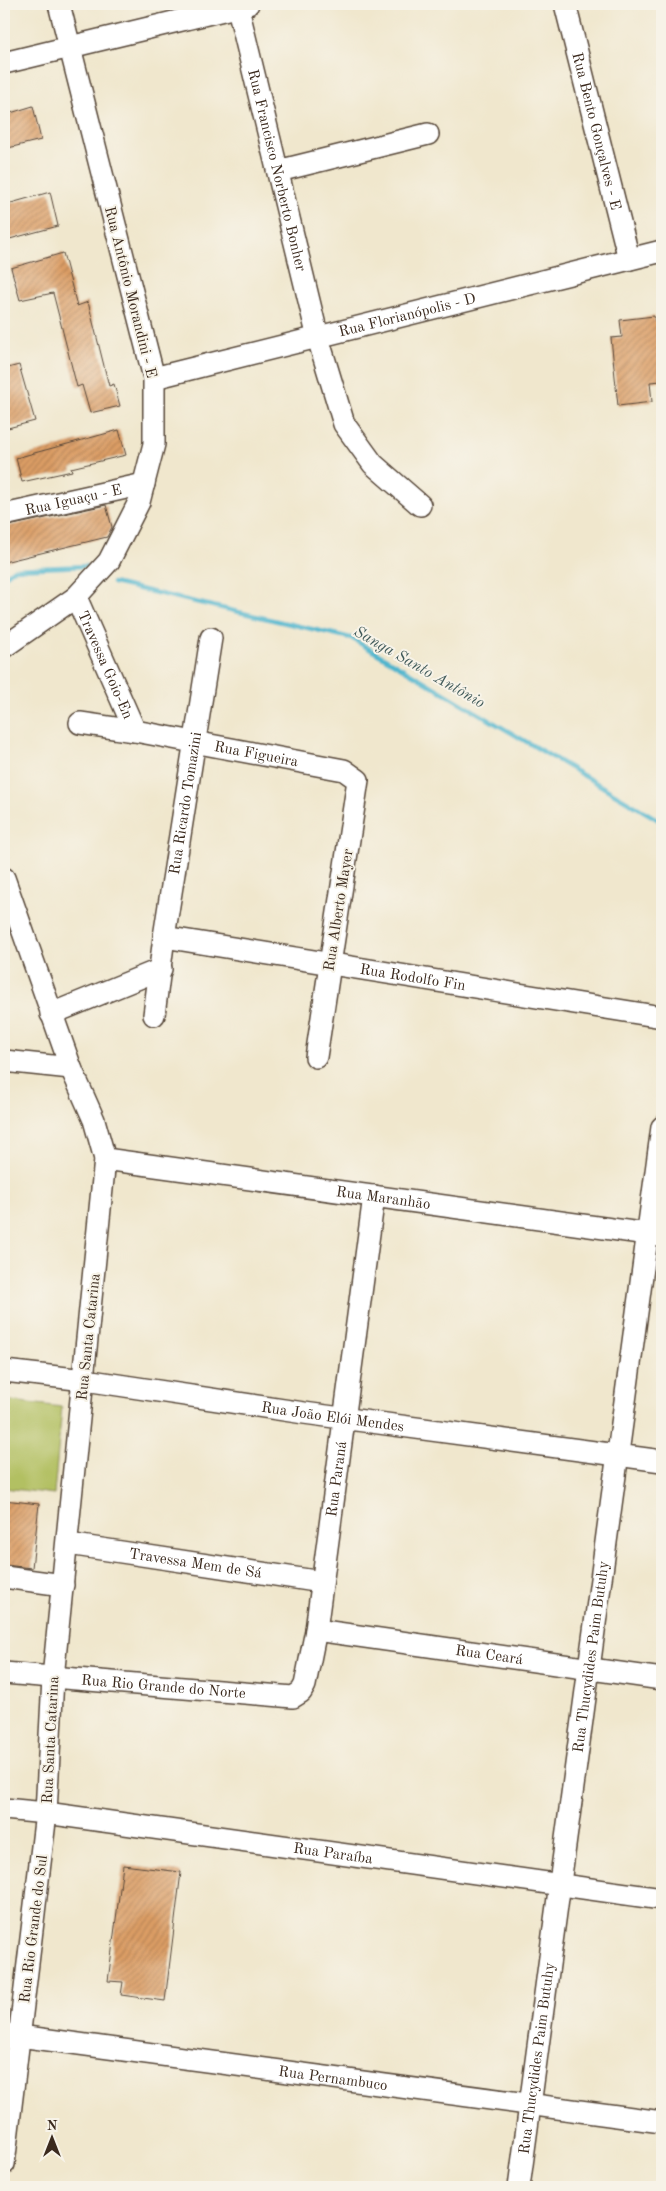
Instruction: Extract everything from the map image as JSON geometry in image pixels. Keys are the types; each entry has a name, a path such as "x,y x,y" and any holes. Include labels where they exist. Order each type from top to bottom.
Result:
{"street":[{"name":"Rua Antônio Morandini - E","path":"4,647 76,597 109,561 139,502 154,444 154,378 59,4"},
{"name":"Rua Bento Gonçalves - E","path":"565,4 629,259"},
{"path":"4,63 241,5"},
{"name":"Rua Francisco Norberto Bonher","path":"241,5 318,338 344,424 373,464 420,505"},
{"path":"278,171 428,134"},
{"name":"Rua Florianópolis - D","path":"154,378 662,251"},
{"name":"Rua Iguaçu - E","path":"5,510 144,484"},
{"name":"Travessa Goio-En","path":"76,597 134,731"},
{"name":"Rua Ricardo Tomazini","path":"154,1015 164,937 211,638"},
{"name":"Rua Figueira","path":"80,723 134,731 344,770"},
{"name":"Rua Alberto Mayer","path":"316,1058 358,780 344,770"},
{"name":"Rua Santa Catarina","path":"4,878 8,900 71,1068 94,1120 105,1159 68,1544 53,1678 46,1813"},
{"name":"Rua Rodolfo Fin","path":"164,937 662,1017"},
{"path":"51,1014 160,969"},
{"path":"4,1061 71,1068"},
{"name":"Rua Thucydides Paim Butuhy","path":"519,2187 619,1456 656,1236 662,1127"},
{"name":"Rua Maranhão","path":"105,1159 656,1236"},
{"name":"Rua Paraná","path":"293,1696 301,1692 305,1685 316,1630 374,1196"},
{"name":"Rua João Elói Mendes","path":"4,1371 84,1380 344,1418 662,1461"},
{"name":"Travessa Mem de Sá","path":"68,1544 322,1582"},
{"path":"4,1577 63,1585"},
{"name":"Rua Ceará","path":"316,1630 662,1679"},
{"name":"Rua Rio Grande do Norte","path":"4,1673 293,1696"},
{"name":"Rua Paraíba","path":"4,1809 46,1813 662,1899"},
{"name":"Rua Rio Grande do Sul","path":"4,2164 12,2035 46,1813"},
{"name":"Rua Pernambuco","path":"12,2035 662,2122"}],"green space":[{"path":"4,1400 62,1407 54,1494 4,1488"}],"building":[{"path":"33,106 41,140 4,149 4,115"},
{"path":"50,192 58,226 6,240 4,205"},
{"path":"63,253 77,306 88,302 109,386 114,384 120,406 90,413 82,385 77,387 53,293 20,300 11,268"},
{"path":"654,316 655,321 662,321 662,381 650,382 652,402 618,406 611,338 622,337 620,320"},
{"path":"19,365 35,421 4,429 4,369"},
{"path":"119,430 126,455 71,468 72,471 22,482 16,458"},
{"path":"106,505 112,527 107,537 4,562 4,527"},
{"path":"4,1500 39,1504 32,1568 4,1565"},
{"path":"123,1865 181,1872 165,2001 121,1995 123,1982 108,1981"}],"waterway":[{"name":"Sanga Santo Antônio","path":"4,577 14,569 86,566"},
{"name":"Sanga Santo Antônio","path":"113,583 351,638 662,822"}]}
